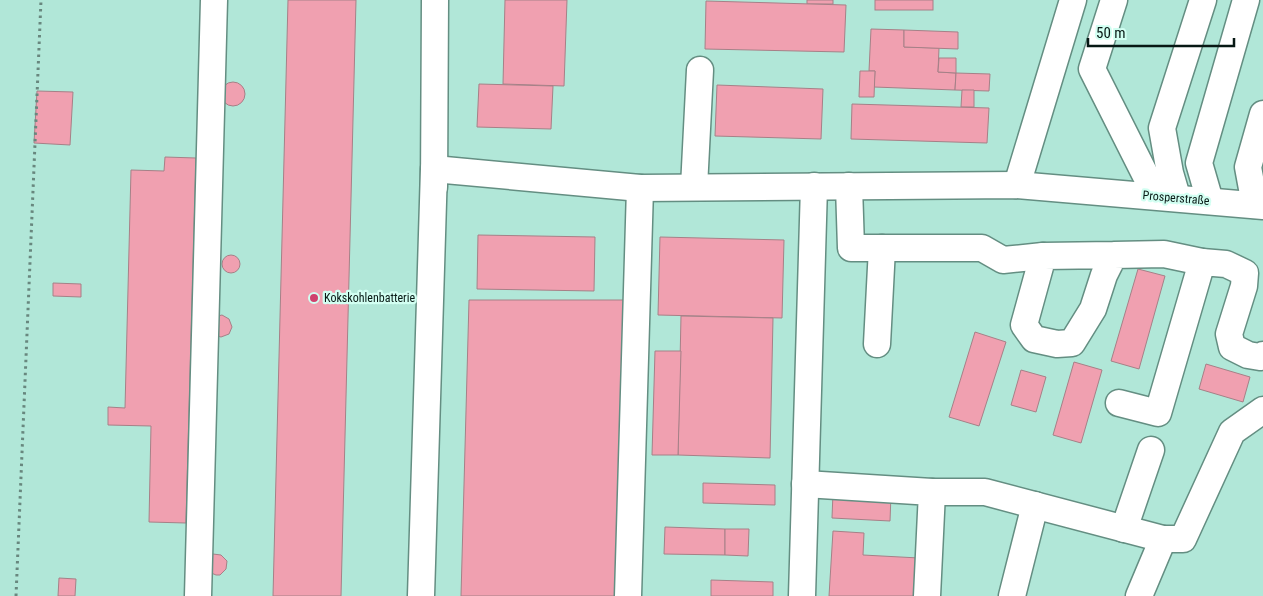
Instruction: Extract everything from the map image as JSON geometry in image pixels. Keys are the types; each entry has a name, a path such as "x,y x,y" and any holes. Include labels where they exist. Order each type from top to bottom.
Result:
{"street":[{"path":"198,596 214,0"},
{"path":"421,596 434,188 435,0"},
{"path":"1017,184 1073,0"},
{"path":"1114,0 1092,69 1166,197"},
{"path":"1166,197 1170,173 1162,128 1203,0"},
{"path":"1210,201 1199,163 1246,0"},
{"path":"694,187 700,70"},
{"path":"1259,205 1248,167 1263,114"},
{"name":"Prosperstraße","path":"434,188 434,169 640,188 1017,184 1259,205"},
{"path":"802,596 814,186"},
{"path":"849,186 851,248 982,248 1003,260 1043,256 1164,254 1202,262 1226,264 1245,273 1244,286 1229,334 1232,347 1248,355 1260,357 1263,355"},
{"path":"628,596 640,188"},
{"path":"877,344 882,248"},
{"path":"1043,256 1024,325 1034,339 1057,344 1072,343 1093,308 1104,275 1114,255"},
{"path":"1119,403 1158,413 1202,262"},
{"path":"805,484 932,492 985,492 1162,539 1183,539 1232,432 1263,410"},
{"path":"1124,529 1150,450"},
{"path":"927,596 932,492"},
{"path":"1012,596 1035,505"},
{"path":"1139,596 1162,539"}],"path":[{"path":"16,596 40,0"}],"shaded area":[{"path":"0,0 1263,0 1263,596 0,596"}],"building":[{"name":"Kokskohlenbatterie","path":"288,0 356,0 341,596 273,596"},
{"path":"505,0 567,0 564,86 503,84"},
{"path":"807,0 833,0 833,4 807,4"},
{"path":"875,0 933,0 933,10 875,10"},
{"path":"706,1 846,5 844,52 705,49"},
{"path":"871,29 904,30 904,47 939,48 938,72 956,73 955,90 874,87 875,71 869,71"},
{"path":"904,30 958,32 958,49 904,47"},
{"path":"939,58 956,58 956,73 938,72"},
{"path":"860,71 875,71 874,97 859,97"},
{"path":"956,73 990,74 989,91 955,90"},
{"path":"233,82 241,86 245,94 241,102 233,106 225,102 221,94 225,86"},
{"path":"479,84 553,86 551,129 477,127"},
{"path":"717,85 823,89 821,139 715,136"},
{"path":"962,90 974,90 974,107 961,107"},
{"path":"37,91 73,92 70,145 34,143"},
{"path":"852,104 989,108 987,143 851,139"},
{"path":"165,157 196,158 186,523 149,522 151,426 108,425 108,407 125,408 131,170 164,171"},
{"path":"478,235 595,237 594,291 477,289"},
{"path":"660,237 784,240 782,318 658,315"},
{"path":"231,255 237,258 240,264 237,270 231,273 225,270 222,264 225,258"},
{"path":"1138,269 1165,276 1139,369 1111,361"},
{"path":"53,283 81,284 81,297 53,296"},
{"path":"469,300 627,300 615,596 461,596"},
{"path":"222,315 229,319 232,327 229,334 221,337 217,336 218,316"},
{"path":"681,316 773,318 770,458 678,455"},
{"path":"975,332 1006,342 979,426 949,417"},
{"path":"655,351 681,351 678,455 652,455"},
{"path":"1074,362 1102,370 1081,443 1053,435"},
{"path":"1206,364 1250,377 1243,402 1199,389"},
{"path":"1021,370 1046,377 1036,412 1011,405"},
{"path":"703,483 775,485 775,505 703,503"},
{"path":"833,493 891,495 890,521 832,518"},
{"path":"665,527 725,529 725,555 664,554"},
{"path":"725,529 749,529 748,556 725,555"},
{"path":"833,531 864,533 863,555 919,558 916,596 829,596"},
{"path":"213,554 221,555 227,561 226,569 220,575 209,572 210,557"},
{"path":"59,578 76,579 75,596 58,596"},
{"path":"711,580 773,582 773,596 711,596"}],"place":[{"name":"Kokskohlenbatterie","path":"314,298"}]}
